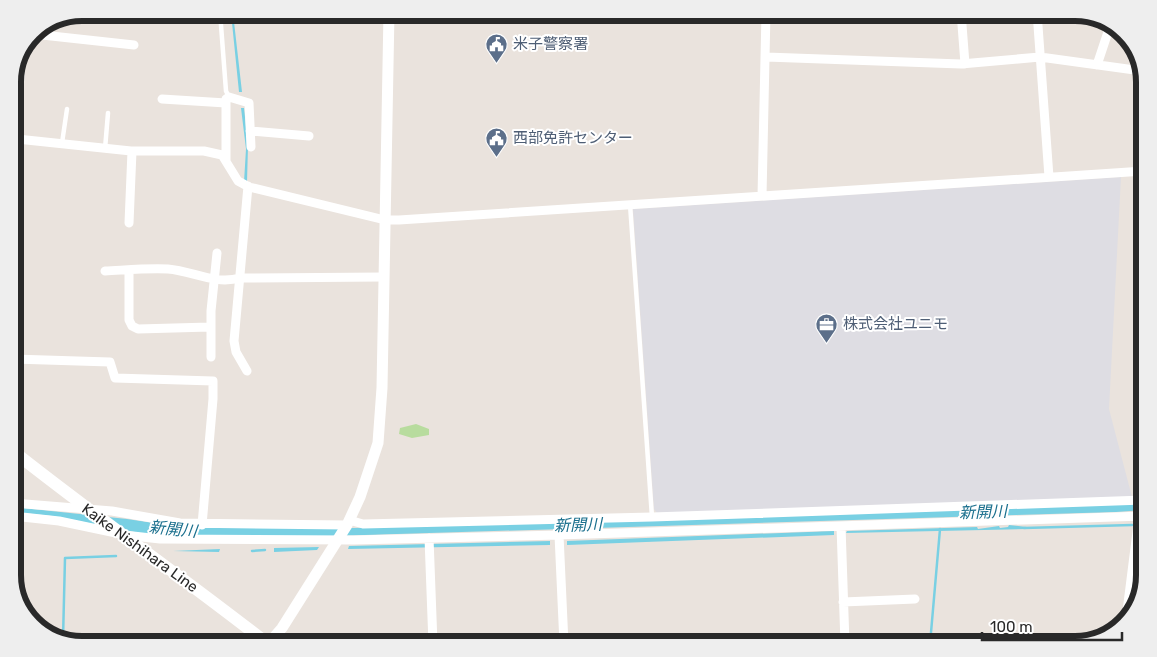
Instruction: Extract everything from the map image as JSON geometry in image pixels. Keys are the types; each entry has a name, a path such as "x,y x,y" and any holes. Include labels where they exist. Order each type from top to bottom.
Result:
{"main road":[{"name":"Kaike Nishihara Line","path":"21,457 257,636"}],"street":[{"path":"275,636 282,628 347,524 368,478 378,443 382,388 389,21"},
{"path":"762,196 766,21"},
{"path":"962,21 965,64"},
{"path":"1038,21 1049,177"},
{"path":"1097,65 1108,31"},
{"path":"44,35 134,46"},
{"path":"766,57 965,64 1040,57 1134,69"},
{"path":"162,99 228,100 248,103 251,148"},
{"path":"226,161 228,100"},
{"path":"250,131 309,136"},
{"path":"21,140 132,151 204,151 222,155 238,181 248,186 385,220 1136,171"},
{"path":"129,223 132,151"},
{"path":"247,370 236,352 234,341 248,186"},
{"path":"211,356 210,327 217,253"},
{"path":"129,270 129,320 132,326 138,328 210,327"},
{"path":"105,271 169,270 214,280 240,278 384,277"},
{"path":"21,358 110,362 115,378 213,381 202,525"},
{"path":"21,504 91,512 112,511 202,525 363,524 1136,509"},
{"path":"21,517 59,520 160,539 337,539 559,535 840,526 1136,509"},
{"path":"840,526 845,636"},
{"path":"1128,606 1136,534"},
{"path":"559,535 564,636"},
{"path":"429,538 433,636"},
{"path":"843,602 915,599"}],"lane":[{"path":"221,21 228,100"},
{"path":"62,143 67,109"},
{"path":"105,149 108,113"},
{"path":"630,204 652,517"}],"shaded area":[{"name":"株式会社ユニモ","path":"1121,177 1109,409 1132,497 657,513 654,509 633,209"}],"green space":[{"path":"416,424 429,429 429,435 412,438 399,434 400,428"}],"water":[{"path":"232,21 234,21 242,92 239,92"},
{"path":"241,108 244,108 248,146 247,182 244,182 246,149"},
{"name":"新開川","path":"1136,502 1136,511 1116,512 300,537 205,537 145,534 52,516 21,513 21,508 127,519 187,528 355,528"},
{"path":"1009,525 1027,527 1027,529 846,533 847,531 977,527 978,529 999,526 1000,528 1008,527"},
{"path":"834,531 834,535 567,545 567,541"},
{"path":"550,541 550,545 348,549 349,546"},
{"path":"319,547 317,550 274,552 274,548"},
{"path":"220,549 219,552 173,551"}],"waterway":[{"path":"1024,528 1132,525"},
{"path":"931,636 940,529"},
{"path":"252,551 265,550"},
{"path":"63,633 65,558 116,556"}],"place":[{"name":"米子警察署","path":"497,63"},
{"name":"西部免許センター","path":"497,157"},
{"name":"株式会社ユニモ","path":"827,343"}]}
